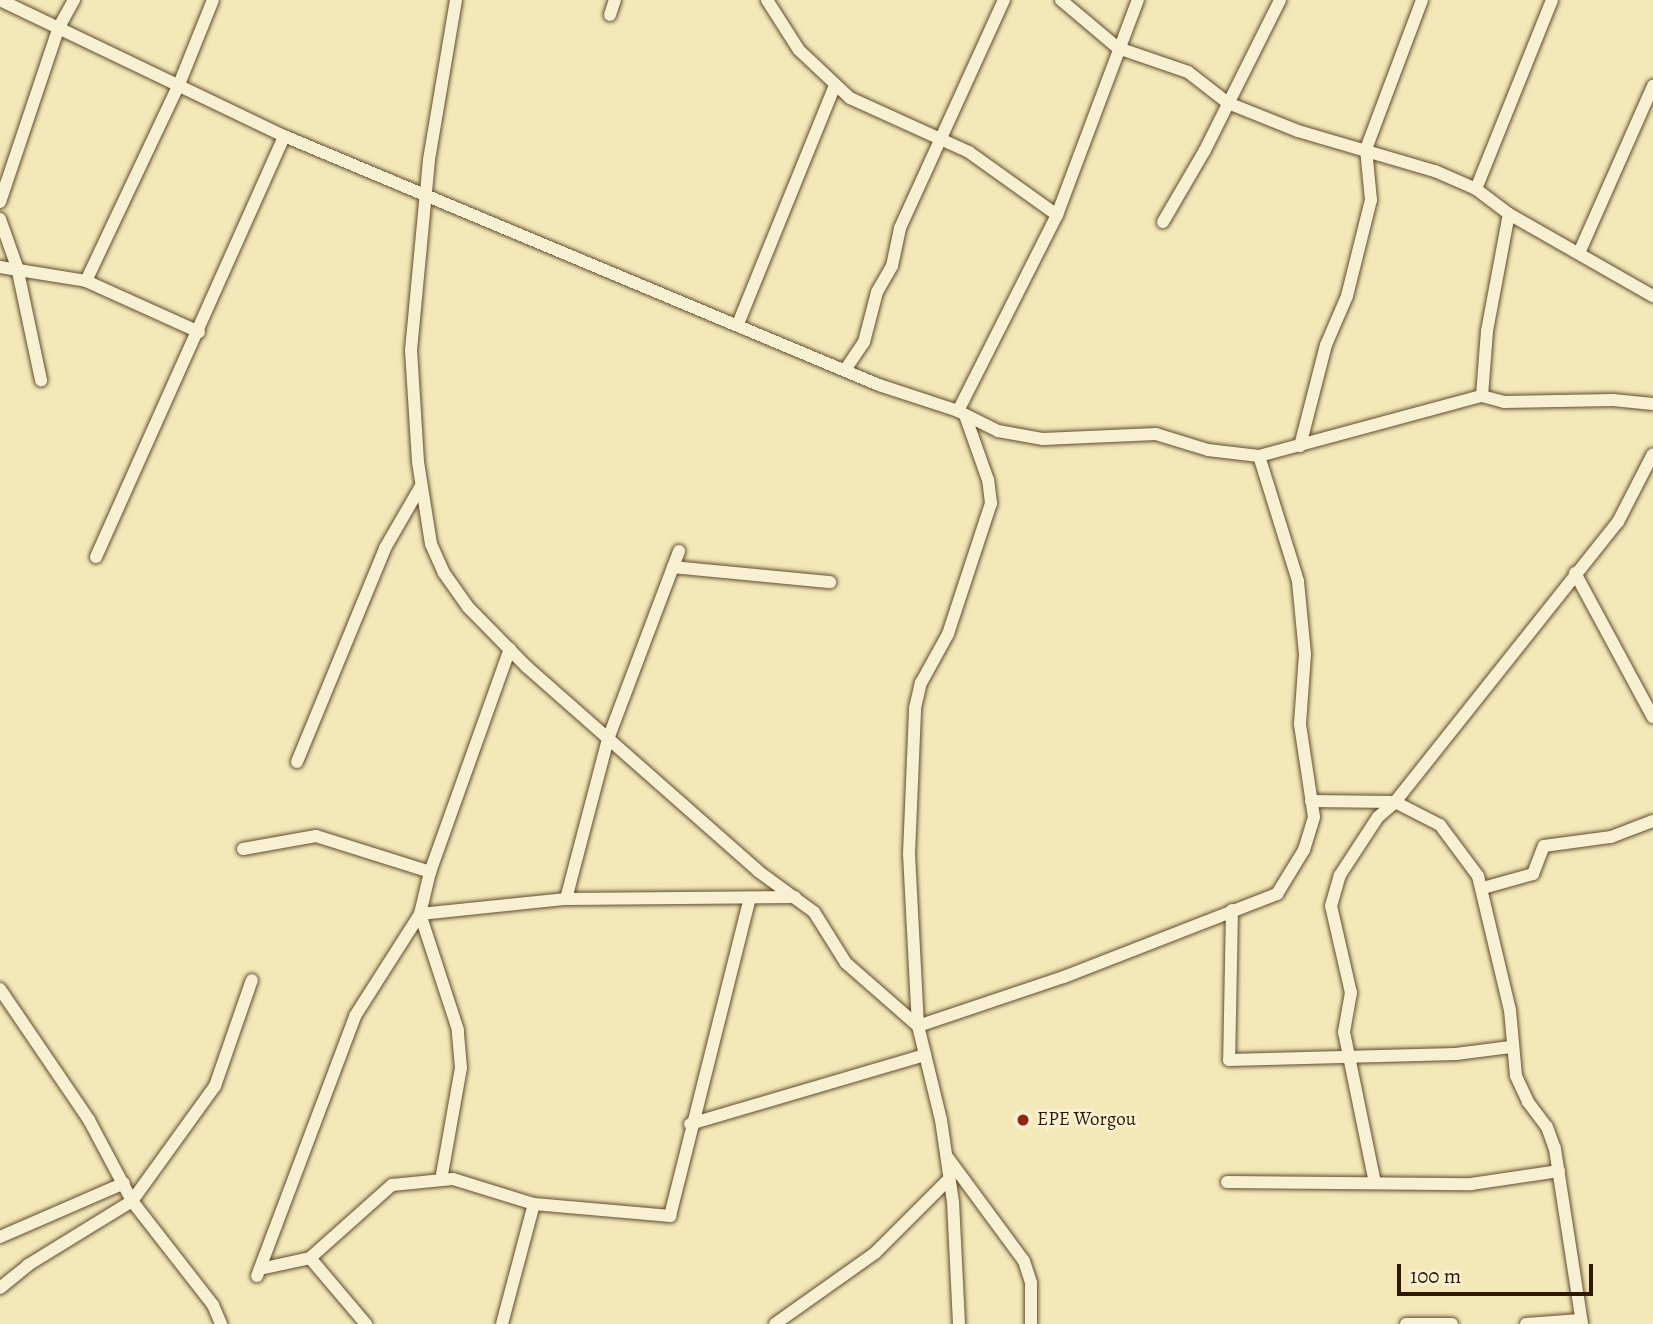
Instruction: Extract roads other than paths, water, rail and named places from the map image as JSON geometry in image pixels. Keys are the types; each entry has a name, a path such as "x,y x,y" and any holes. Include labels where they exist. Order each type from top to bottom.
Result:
{"street":[{"path":"0,0 180,82 284,136 428,193 845,370 962,413 983,426 1019,436 1156,434 1208,450 1259,456 1482,396 1504,402 1613,400 1653,404"},
{"path":"0,202 59,27 74,0"},
{"path":"86,281 180,82 213,0"},
{"path":"456,0 429,160 428,193 411,351 421,485 431,544 444,573 468,607 557,698 608,739 758,871 814,912 846,963 918,1026"},
{"path":"610,15 615,0"},
{"path":"767,0 799,50 835,85 872,112 942,138 1057,215"},
{"path":"845,370 864,342 877,292 892,266 900,229 1004,0"},
{"path":"1061,0 1118,48 1188,72 1228,103 1298,131 1366,149 1476,189 1509,214 1653,296"},
{"path":"959,1324 946,1155 918,1026 909,853 912,728 921,683 948,635 991,503 988,480 962,413 1057,215 1138,0"},
{"path":"1163,222 1280,0"},
{"path":"1300,446 1326,345 1347,296 1371,200 1366,149 1422,0"},
{"path":"1476,189 1552,0"},
{"path":"738,324 835,85"},
{"path":"1579,253 1653,86"},
{"path":"96,557 200,332 259,184 284,136"},
{"path":"1482,396 1487,331 1509,214"},
{"path":"0,219 17,267 41,380"},
{"path":"0,267 17,267 86,281 200,332"},
{"path":"1375,1183 1344,1032 1351,993 1331,906 1340,875 1378,817 1395,802 1618,522 1653,454"},
{"path":"918,1026 1064,977 1277,894 1304,850 1314,817 1300,724 1305,654 1295,564 1259,456"},
{"path":"297,762 385,548 421,485"},
{"path":"566,900 608,739 679,551"},
{"path":"673,567 830,582"},
{"path":"1575,573 1653,716"},
{"path":"510,649 430,872 421,914 355,1016 258,1273 310,1258 392,1185 453,1178 534,1204 670,1216 690,1124 750,898"},
{"path":"1311,801 1395,802 1440,825 1483,888 1510,1010 1511,1047 1516,1076 1528,1102 1547,1127 1559,1171 1581,1322 1526,1324"},
{"path":"1483,888 1533,874 1544,846 1611,837 1653,821"},
{"path":"243,849 316,836 430,872"},
{"path":"421,914 566,900 795,897"},
{"path":"1232,910 1229,1060 1347,1054 1456,1054 1511,1047"},
{"path":"421,914 458,1030 461,1068 441,1180"},
{"path":"0,1288 28,1265 132,1201 215,1086 251,980"},
{"path":"0,989 89,1120 132,1201 213,1305 221,1324"},
{"path":"690,1124 925,1055"},
{"path":"946,1155 1024,1261 1031,1283 1031,1324"},
{"path":"1227,1182 1471,1184 1559,1171"},
{"path":"775,1324 875,1253 949,1179"},
{"path":"0,1237 124,1183"},
{"path":"502,1324 534,1204"},
{"path":"310,1258 366,1324"},
{"path":"1406,1324 1452,1324"}],"place":[{"name":"EPE Worgou","path":"1023,1120"}]}
